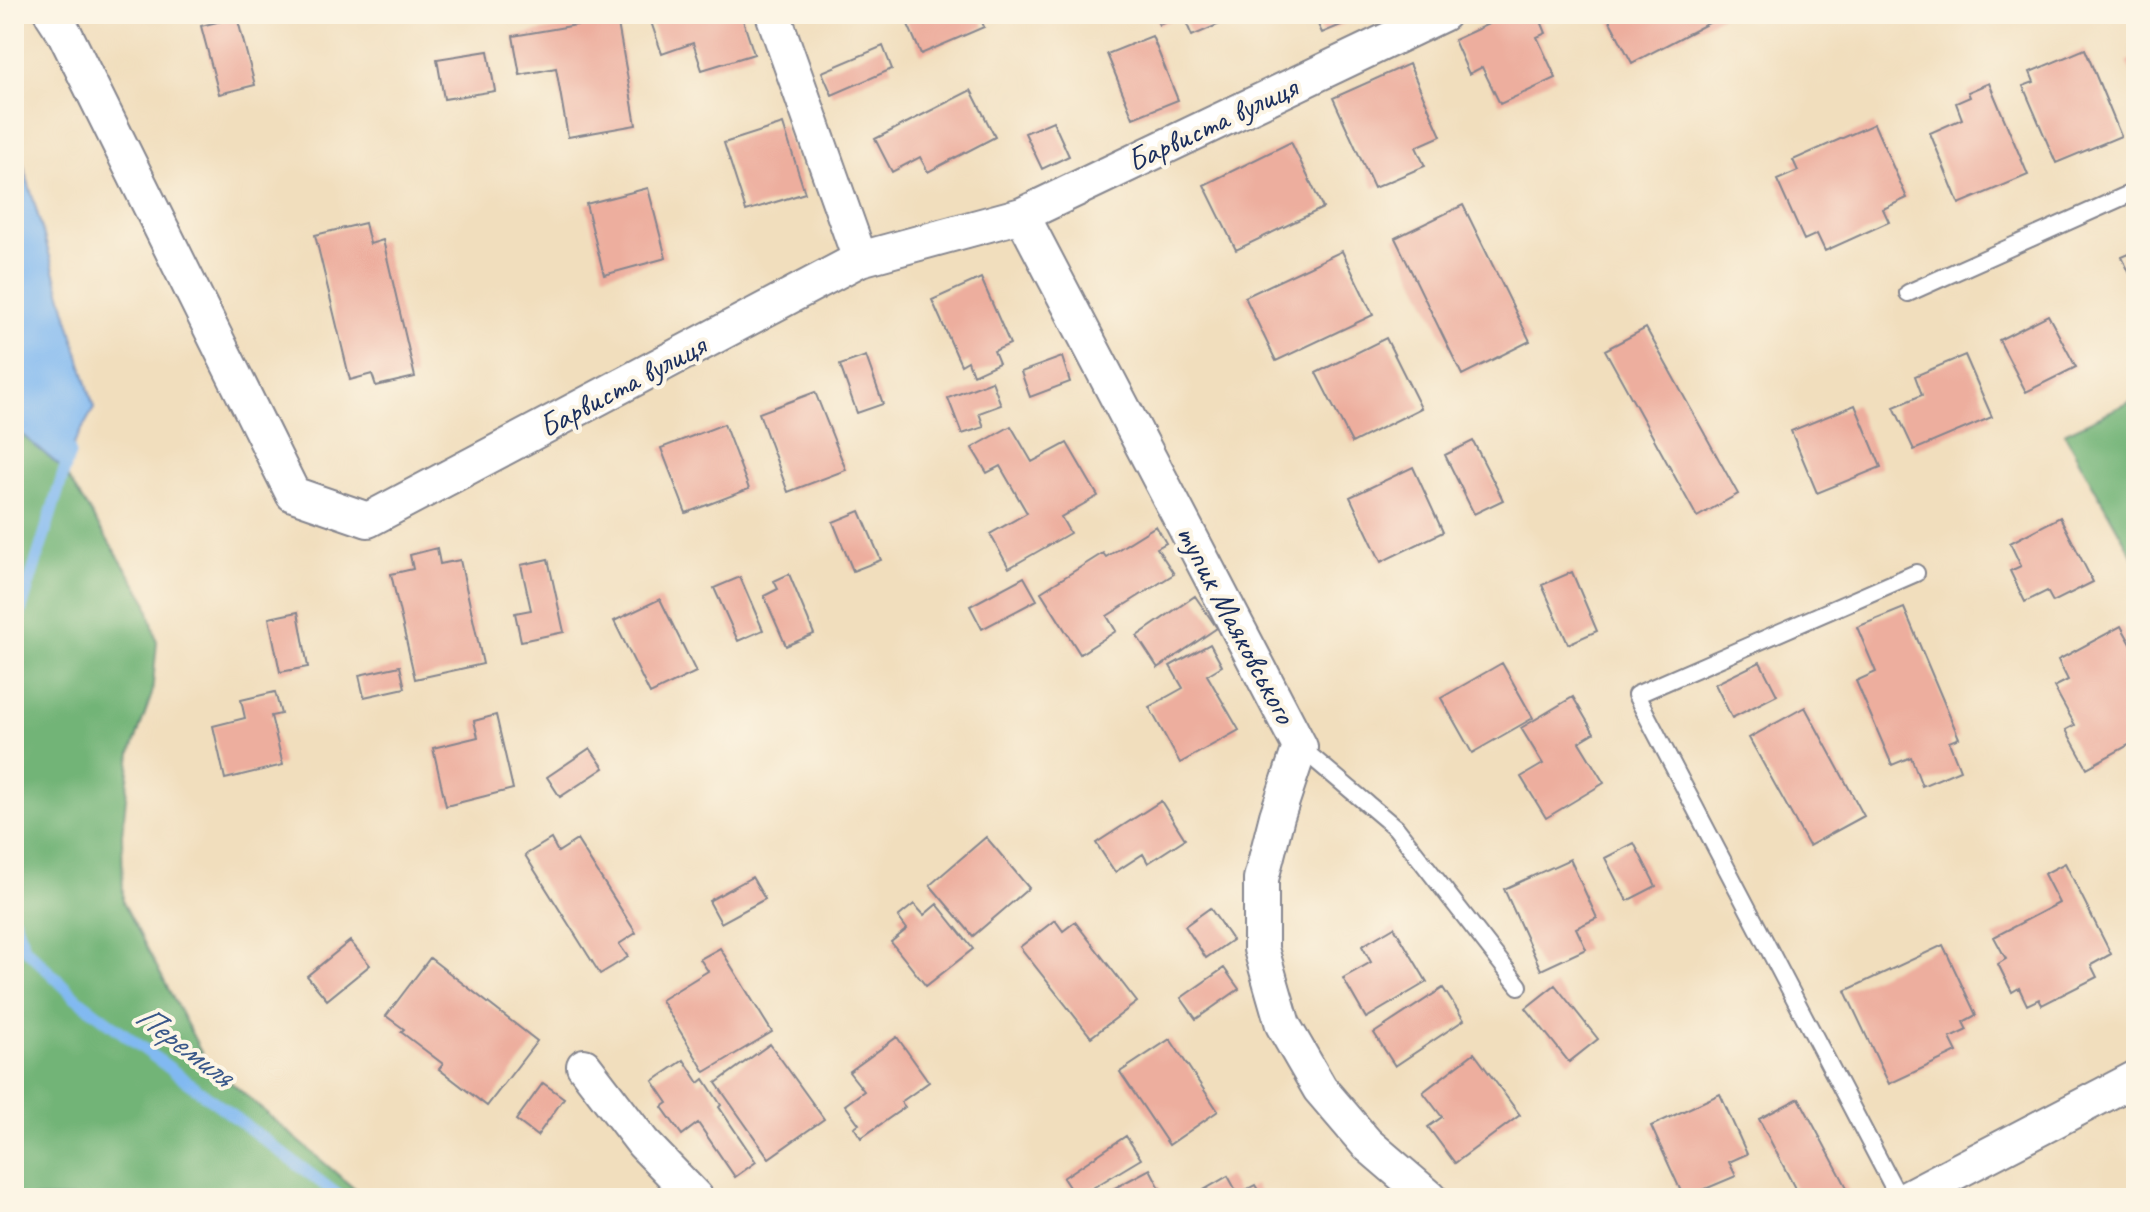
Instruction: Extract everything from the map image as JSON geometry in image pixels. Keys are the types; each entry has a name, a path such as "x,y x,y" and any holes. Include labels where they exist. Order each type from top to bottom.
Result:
{"street":[{"name":"Барвиста вулиця","path":"52,14 65,34 293,494 368,520 860,259 1022,215 1443,14"},
{"path":"773,14 860,259"},
{"name":"тупик Маяковського","path":"1022,215 1300,747 1277,816 1261,879 1261,949 1283,1025 1320,1089 1367,1144 1430,1198"},
{"path":"584,1066 643,1143 696,1198"},
{"path":"1906,1198 2136,1078"}],"lane":[{"path":"1908,293 2136,191"},
{"path":"1899,1198 1636,695 1916,573"},
{"path":"1300,747 1396,828 1519,986"}],"green space":[{"path":"2136,399 2136,562 2064,433"},
{"path":"14,428 61,467 146,600 157,642 152,694 131,753 122,834 123,902 206,1061 365,1198 14,1198"}],"water":[{"path":"14,133 94,408 61,467 14,428"}],"building":[{"path":"741,14 754,54 702,70 693,43 662,54 649,16"},
{"path":"919,14 979,14 984,27 921,54 906,20"},
{"path":"1154,14 1243,14 1192,36 1183,15 1159,25"},
{"path":"1313,14 1350,14 1353,20 1322,33"},
{"path":"1510,14 1538,14 1546,33 1537,37 1556,78 1500,104 1482,67 1469,74 1454,40"},
{"path":"1606,14 1726,14 1632,63"},
{"path":"237,17 255,85 219,94 201,26"},
{"path":"617,18 636,125 568,137 556,68 520,75 513,36"},
{"path":"1152,36 1178,100 1133,118 1107,54"},
{"path":"883,46 892,69 832,95 822,72"},
{"path":"2085,49 2121,136 2056,163 2023,86 2034,82 2030,72"},
{"path":"488,51 495,91 444,99 437,59"},
{"path":"2136,57 2136,82 2126,62"},
{"path":"1409,64 1441,136 1416,147 1425,166 1374,188 1333,98"},
{"path":"1989,83 2028,175 1959,204 1930,133 1962,119 1956,103 1970,97 1968,92"},
{"path":"971,90 995,137 928,172 920,157 892,172 875,139"},
{"path":"1053,121 1069,156 1042,169 1025,133"},
{"path":"783,124 805,193 746,211 724,143"},
{"path":"1874,124 1907,198 1883,209 1889,222 1825,251 1817,234 1804,240 1777,180 1798,171 1793,160"},
{"path":"1291,142 1323,208 1236,250 1204,185"},
{"path":"648,188 666,258 604,275 586,204"},
{"path":"1463,205 1530,341 1462,375 1395,238"},
{"path":"365,223 370,244 383,240 415,377 376,386 372,374 350,380 315,235"},
{"path":"1342,251 1373,315 1276,361 1245,297"},
{"path":"2136,251 2136,287 2122,257"},
{"path":"981,278 1010,344 994,351 999,363 973,375 968,361 961,365 932,300"},
{"path":"2048,315 2076,367 2026,392 1999,340"},
{"path":"1646,328 1738,494 1697,517 1605,350"},
{"path":"1386,338 1421,408 1352,443 1316,373"},
{"path":"1965,355 1992,417 1914,450 1894,407 1922,395 1915,376"},
{"path":"866,356 883,404 857,413 840,365"},
{"path":"1062,357 1070,382 1030,397 1021,372"},
{"path":"992,381 1001,405 979,413 984,427 962,434 948,398"},
{"path":"815,392 846,470 788,492 759,413"},
{"path":"1855,405 1881,467 1817,493 1791,431"},
{"path":"724,424 749,489 686,513 661,448"},
{"path":"1011,426 1032,462 1067,443 1098,496 1061,517 1070,533 1009,568 990,534 1027,513 1000,466 987,473 972,448"},
{"path":"1473,441 1503,500 1474,514 1445,455"},
{"path":"1413,467 1443,532 1381,562 1350,497"},
{"path":"860,511 881,560 853,571 833,522"},
{"path":"2060,517 2093,582 2053,602 2047,591 2025,602 2010,571 2021,566 2010,543"},
{"path":"1156,526 1166,543 1157,548 1174,574 1107,616 1116,631 1080,654 1041,592 1103,553 1106,557"},
{"path":"437,548 440,564 460,560 483,664 415,679 391,574 413,569 410,555"},
{"path":"548,559 564,632 521,641 515,613 531,610 521,565"},
{"path":"1572,572 1597,631 1568,644 1542,585"},
{"path":"789,574 814,634 786,646 764,596 778,589 774,581"},
{"path":"740,577 763,630 738,641 714,588"},
{"path":"1024,577 1037,600 982,629 970,606"},
{"path":"1195,596 1217,628 1158,668 1137,636"},
{"path":"660,599 696,672 650,694 614,621"},
{"path":"1904,608 1959,738 1949,742 1960,770 1922,786 1911,757 1892,765 1856,681 1876,672 1857,627"},
{"path":"298,612 308,667 280,672 269,618"},
{"path":"2121,626 2136,653 2136,741 2087,768 2066,730 2075,725 2054,687 2068,680 2058,660"},
{"path":"1210,644 1222,666 1207,675 1239,730 1180,763 1149,707 1183,688 1170,666"},
{"path":"1760,662 1777,695 1732,718 1715,684"},
{"path":"1502,663 1533,718 1472,753 1441,698"},
{"path":"400,666 405,688 364,697 359,675"},
{"path":"275,692 281,714 271,716 283,765 225,779 213,726 245,718 241,700"},
{"path":"1573,697 1594,733 1579,742 1604,783 1546,818 1521,777 1543,764 1521,728"},
{"path":"1805,707 1864,816 1809,846 1749,738"},
{"path":"496,715 513,789 446,806 433,748 478,737 474,721"},
{"path":"590,748 604,768 560,797 547,777"},
{"path":"1161,801 1185,839 1148,863 1143,854 1115,872 1096,843"},
{"path":"986,837 1029,888 973,936 930,885"},
{"path":"551,839 558,852 577,840 636,933 619,944 628,957 600,974 525,855"},
{"path":"1634,843 1656,886 1627,901 1605,858"},
{"path":"1570,859 1597,918 1576,928 1586,949 1541,970 1504,889"},
{"path":"2065,863 2111,954 2091,965 2097,977 2042,1005 2039,999 2027,1005 2019,988 2012,992 1998,964 2006,959 1994,937 2059,903 2044,874"},
{"path":"752,877 765,899 721,923 709,901"},
{"path":"914,904 924,915 937,904 973,949 926,986 891,942 907,929 898,917"},
{"path":"1210,908 1232,940 1206,958 1185,926"},
{"path":"1055,920 1063,931 1075,922 1137,1002 1091,1037 1020,947"},
{"path":"1394,927 1427,982 1366,1018 1343,978 1371,962 1362,946"},
{"path":"350,941 370,965 327,1000 307,976"},
{"path":"1943,945 1976,1015 1963,1022 1967,1030 1950,1038 1957,1052 1889,1084 1845,991"},
{"path":"720,948 772,1032 705,1072 661,1000 708,971 700,959"},
{"path":"430,958 537,1041 487,1106 439,1069 443,1064 401,1032 404,1029 386,1016"},
{"path":"1224,968 1239,989 1196,1019 1181,998"},
{"path":"1555,985 1598,1039 1569,1062 1526,1008"},
{"path":"1443,988 1464,1020 1395,1066 1374,1033"},
{"path":"897,1037 929,1082 901,1102 905,1107 861,1138 854,1127 859,1124 845,1105 864,1091 849,1072"},
{"path":"1170,1039 1218,1111 1169,1145 1120,1072"},
{"path":"770,1044 824,1119 769,1158 716,1083"},
{"path":"1474,1053 1520,1115 1455,1163 1428,1127 1442,1117 1423,1092"},
{"path":"684,1060 699,1083 704,1079 756,1162 735,1177 698,1123 682,1135 662,1107 668,1103 653,1081"},
{"path":"543,1083 564,1098 537,1136 516,1120"},
{"path":"1720,1094 1747,1154 1729,1162 1736,1176 1684,1198 1651,1126"},
{"path":"1799,1098 1850,1193 1841,1198 1800,1198 1759,1119"},
{"path":"1126,1136 1141,1159 1076,1198 1063,1178"},
{"path":"1150,1169 1163,1194 1155,1198 1113,1198 1109,1191"},
{"path":"1228,1176 1238,1194 1255,1185 1263,1198 1190,1198"}],"waterway":[{"name":"Перемиля","path":"14,633 70,452 64,437"},
{"name":"Перемиля","path":"14,920 25,948 75,997 342,1198"}]}
